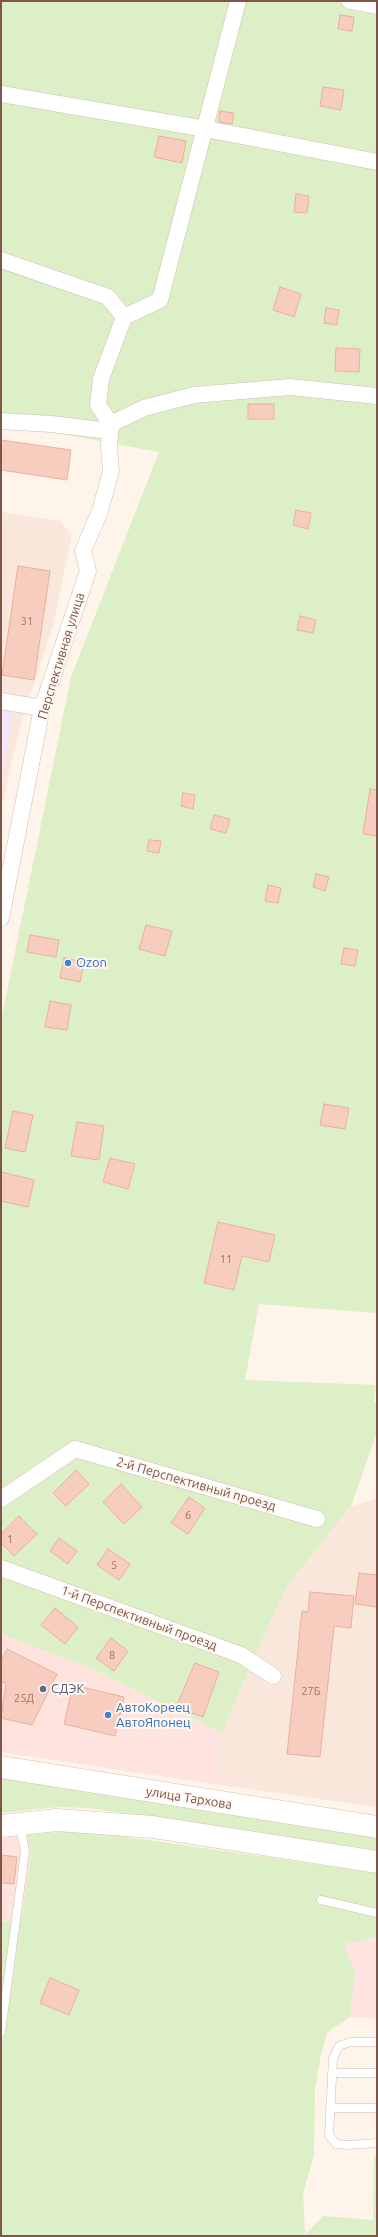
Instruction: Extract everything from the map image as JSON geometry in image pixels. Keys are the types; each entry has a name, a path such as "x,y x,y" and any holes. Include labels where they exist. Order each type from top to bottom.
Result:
{"main road":[{"name":"улица Тархова","path":"1,1767 377,1827"},
{"path":"10,1825 57,1820 153,1827 377,1862"}],"street":[{"path":"110,434 98,405 100,379 124,317 160,300 206,129 238,1"},
{"path":"350,1 377,6"},
{"path":"1,94 206,129 377,162"},
{"path":"1,260 108,297 124,317"},
{"path":"1,420 51,424 110,434 144,408 194,395 290,387 377,396"},
{"name":"Перспективная улица","path":"1,918 42,708 88,571 83,551 100,511 111,471 110,434"},
{"path":"1,701 42,708"},
{"name":"2-й Перспективный проезд","path":"1,1499 75,1449 317,1519"},
{"name":"1-й Перспективный проезд","path":"1,1568 241,1655 273,1676"}],"lane":[{"path":"1,2032 24,1852 10,1825"},
{"path":"321,1900 377,1913"},
{"path":"377,2042 350,2042 339,2046 333,2058 329,2136 336,2144 349,2145 377,2143"},
{"path":"332,2073 377,2073"},
{"path":"330,2108 377,2108"}],"shaded area":[{"path":"1,512 60,521 72,535 53,625 19,730 1,812"},
{"path":"1,710 13,712 1,780"},
{"path":"377,1499 377,1807 213,1784 222,1733 251,1663 287,1586 351,1506"},
{"path":"1,1634 92,1669 222,1733 213,1784 1,1752"},
{"path":"27,1835 31,1853 22,1916 6,1922 1,1921 1,1838"},
{"path":"377,1937 377,2019 350,2017 355,1973 344,1944"}],"green space":[{"path":"1,1 377,1 377,1313 259,1304 245,1380 376,1385 374,1402 377,1402 377,1432 351,1506 287,1586 251,1663 222,1733 92,1669 1,1634 1,1021 71,677 159,452 1,423"},
{"path":"1,1776 377,1836 377,1850 88,1808 58,1807 1,1813"},
{"path":"72,1831 99,1833 377,1873 377,1937 344,1944 355,1973 350,2017 327,2032 315,2088 314,2155 303,2193 305,2235 323,2216 373,2220 374,2155 377,2155 377,2236 1,2236 1,1921 6,1922 22,1916 31,1853 27,1835"}],"building":[{"path":"340,15 354,17 352,31 338,29"},
{"path":"323,87 344,90 341,110 320,106"},
{"path":"220,111 234,113 232,124 219,122"},
{"path":"159,136 186,141 182,163 154,157"},
{"path":"296,194 309,196 307,213 294,212"},
{"path":"280,287 301,294 294,317 273,310"},
{"path":"326,308 339,310 337,325 324,323"},
{"path":"336,348 360,349 359,372 335,371"},
{"path":"248,404 274,404 274,419 248,419"},
{"path":"1,440 71,450 67,480 1,470"},
{"path":"296,510 311,513 308,529 293,525"},
{"path":"18,566 50,571 34,680 2,675"},
{"path":"300,616 316,620 313,633 297,630"},
{"path":"370,789 377,790 377,836 363,834"},
{"path":"183,793 195,795 193,809 181,806"},
{"path":"214,815 230,819 226,833 210,829"},
{"path":"149,840 161,841 159,853 147,851"},
{"path":"316,874 329,877 325,891 313,887"},
{"path":"268,885 281,888 278,903 265,901"},
{"path":"146,925 172,931 165,956 139,949"},
{"path":"30,935 59,940 56,957 27,952"},
{"path":"344,948 358,950 355,966 341,964"},
{"path":"64,958 84,962 80,982 60,978"},
{"path":"50,1001 71,1005 67,1030 45,1027"},
{"path":"324,1104 349,1108 345,1129 320,1125"},
{"path":"13,1111 33,1115 25,1152 5,1148"},
{"path":"77,1122 104,1126 99,1160 71,1156"},
{"path":"110,1158 135,1164 128,1189 103,1182"},
{"path":"1,1172 34,1180 28,1207 1,1201"},
{"path":"218,1222 275,1235 269,1262 242,1256 234,1290 204,1283"},
{"path":"76,1470 89,1484 66,1506 53,1493"},
{"path":"121,1484 142,1507 124,1524 103,1502"},
{"path":"189,1497 205,1508 188,1534 171,1523"},
{"path":"19,1516 37,1534 14,1556 1,1543 1,1534"},
{"path":"59,1538 77,1551 68,1564 50,1551"},
{"path":"108,1549 130,1564 119,1580 97,1565"},
{"path":"359,1573 377,1575 377,1607 355,1604"},
{"path":"310,1592 354,1596 351,1628 334,1626 320,1757 287,1754 302,1611 308,1612"},
{"path":"55,1608 78,1627 65,1644 41,1625"},
{"path":"111,1638 128,1651 114,1671 96,1658"},
{"path":"7,1649 57,1674 32,1725 1,1718 6,1683 1,1682 1,1661"},
{"path":"195,1663 219,1672 203,1717 176,1707"},
{"path":"73,1685 124,1697 115,1736 64,1724"},
{"path":"2,1855 17,1857 14,1884 1,1883"},
{"path":"50,1978 79,1990 69,2015 40,2003"}],"place":[{"name":"Ozon","path":"68,963"},
{"name":"СДЭК","path":"43,1689"},
{"name":"АвтоКореец АвтоЯпонец","path":"108,1715"}]}
